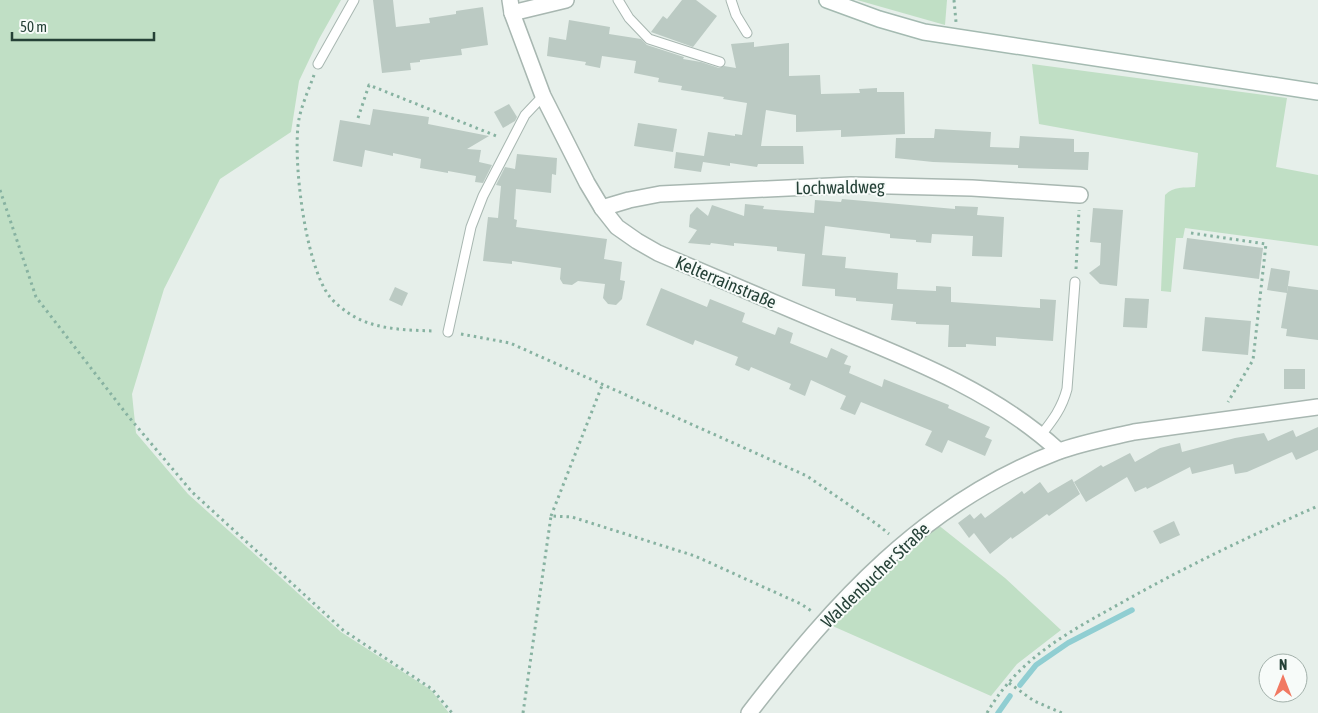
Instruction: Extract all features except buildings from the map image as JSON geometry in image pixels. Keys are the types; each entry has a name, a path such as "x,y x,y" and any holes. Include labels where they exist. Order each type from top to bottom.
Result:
{"street":[{"path":"511,6 566,0"},
{"path":"827,0 879,20 924,32 1318,92"},
{"name":"Kelterrainstraße","path":"511,6 543,96 587,184 617,227 636,241 658,253 880,347 957,382 994,402 1041,435 1059,451"},
{"name":"Lochwaldweg","path":"602,208 660,194 851,185 972,188 1080,195"},
{"name":"Waldenbucher Straße","path":"749,713 789,662 826,620 901,545 964,497 996,479 1059,451 1134,432 1318,407"}],"lane":[{"path":"318,64 354,0"},
{"path":"618,0 629,18 649,39 720,62"},
{"path":"730,0 736,15 747,33"},
{"path":"448,332 471,227 483,196 525,115 543,96"},
{"path":"1041,435 1063,403 1067,389 1075,282"}],"path":[{"path":"318,64 299,118 297,150 305,231 317,272 329,296 347,312 366,323 402,330 448,332 510,343 603,383 807,476 878,525 901,545"},
{"path":"358,118 369,85 511,142"},
{"path":"0,190 36,297 128,416 192,492 343,630 432,689 452,713"},
{"path":"1075,282 1079,212"},
{"path":"1191,233 1266,244 1253,360 1218,421"},
{"path":"523,713 551,516 603,383"},
{"path":"987,713 994,700 1021,668 1053,642 1168,577 1318,506"},
{"path":"551,516 572,516 695,556 801,604 826,620"},
{"path":"1009,683 1034,701 1062,713"}],"green space":[{"path":"0,0 341,0 319,39 299,81 291,132 220,179 164,289 132,394 136,433 188,494 341,632 431,690 449,713 0,713"},
{"path":"857,0 947,0 945,25"},
{"path":"1032,64 1287,98 1276,167 1318,175 1318,246 1185,228 1183,238 1176,238 1171,292 1161,291 1165,195 1176,189 1195,187 1198,153 1039,124"},
{"path":"937,524 1005,578 1061,630 1017,664 991,696 828,624 886,566"}],"waterway":[{"path":"1020,685 1036,665 1068,643 1132,610"},
{"path":"998,713 1010,696"}]}
